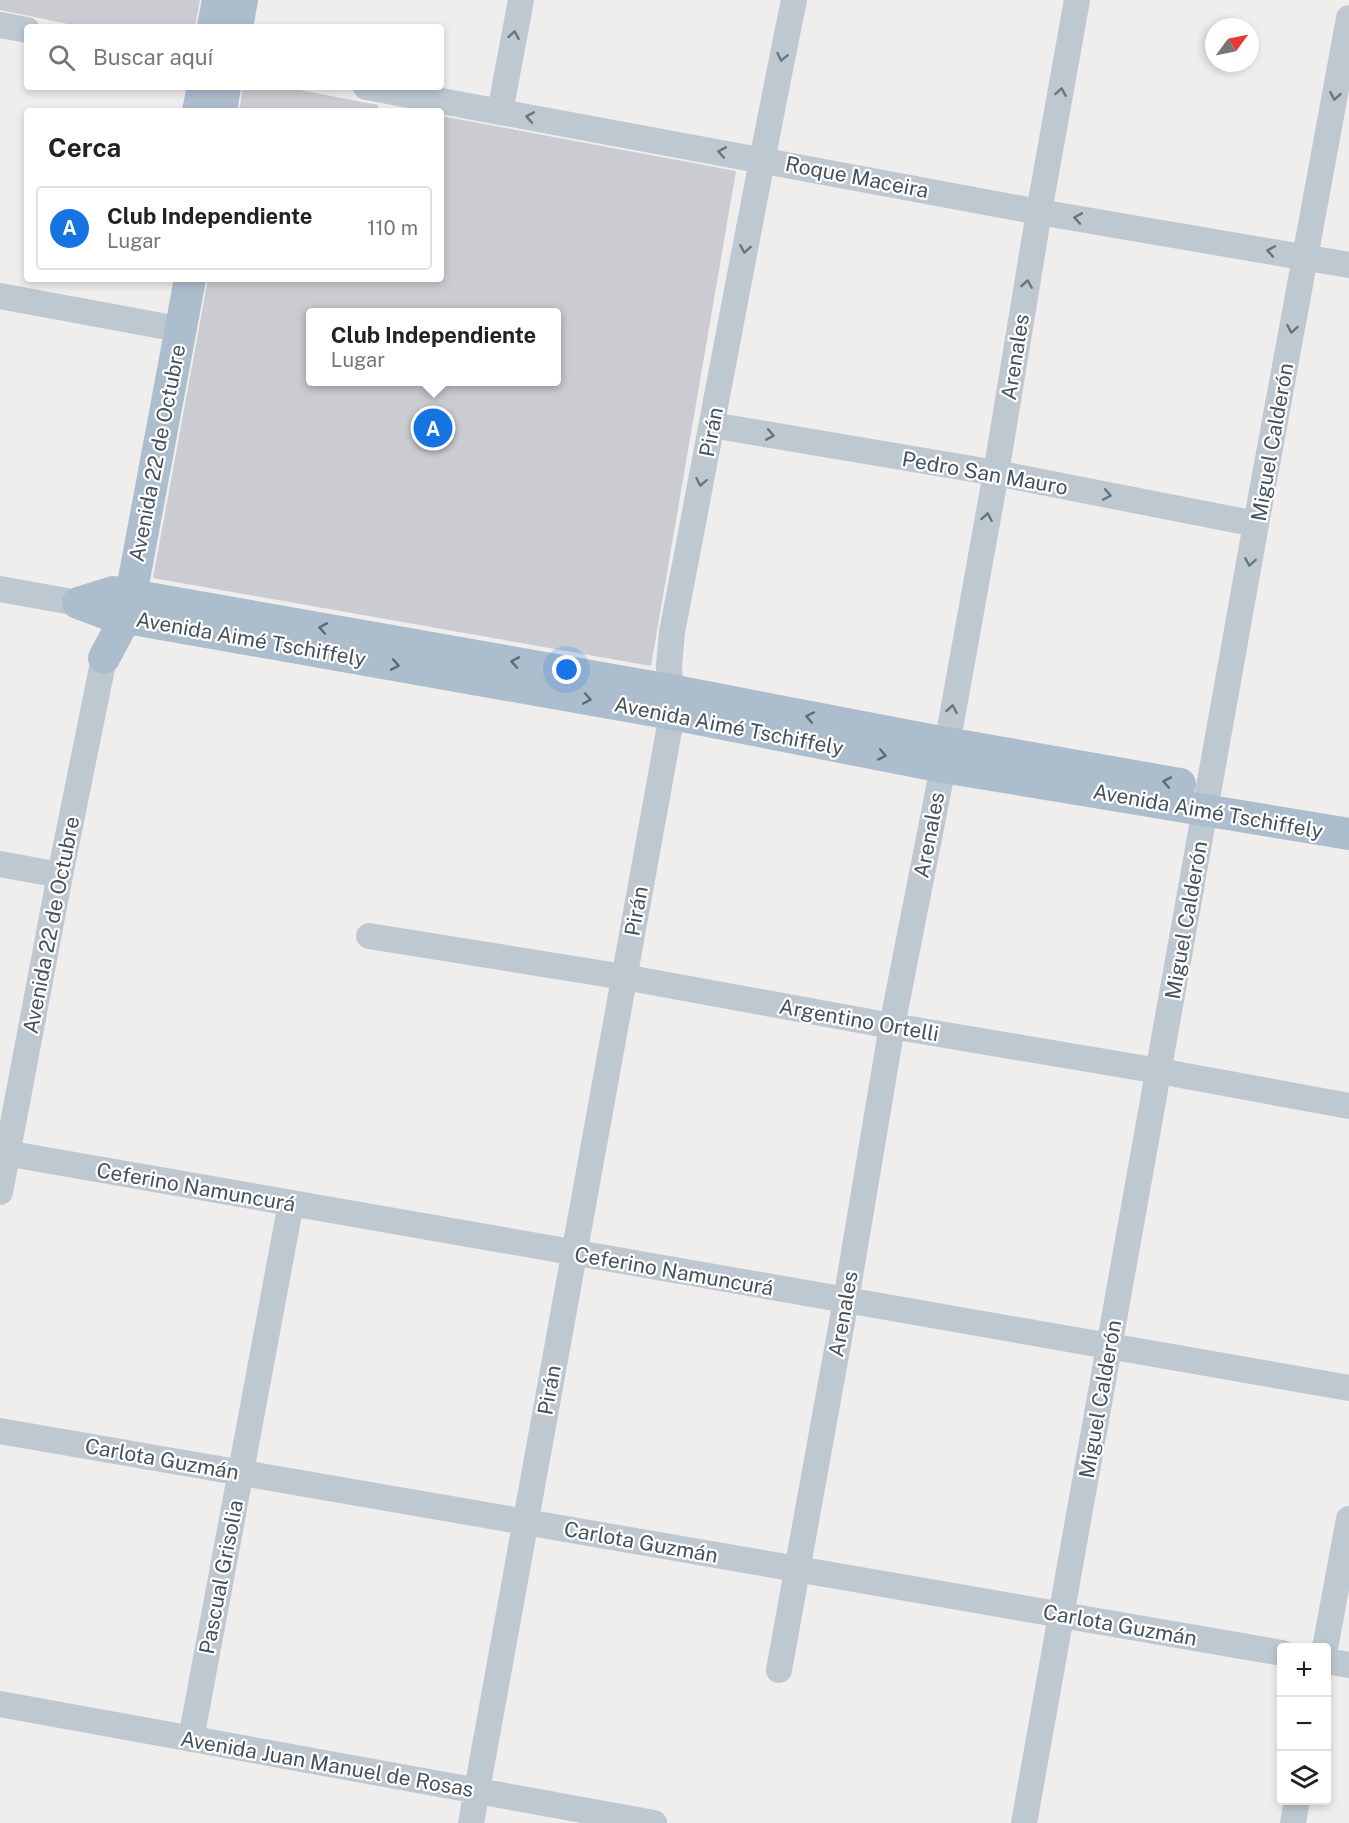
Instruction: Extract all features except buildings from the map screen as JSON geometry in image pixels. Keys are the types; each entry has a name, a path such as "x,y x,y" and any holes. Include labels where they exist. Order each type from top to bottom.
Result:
{"main road":[{"path":"214,24 218,0"},
{"path":"238,24 242,0"},
{"path":"198,108 202,90"},
{"path":"222,108 224,90"},
{"name":"Avenida 22 de Octubre","path":"120,605 169,282"},
{"name":"Avenida 22 de Octubre","path":"104,658 120,605 189,282"},
{"path":"78,603 120,605"},
{"name":"Avenida Aimé Tschiffely","path":"120,605 671,702 944,755 1208,800 1349,834"},
{"name":"Avenida Aimé Tschiffely","path":"1208,800 1349,813"}],"street":[{"path":"500,112 521,0"},
{"name":"Pirán","path":"471,1823 624,977 671,702 669,665 672,632 761,159 794,0"},
{"name":"Arenales","path":"779,1670 846,1300 891,1026 996,473 1077,0"},
{"name":"Miguel Calderón","path":"1024,1823 1349,18"},
{"path":"0,25 24,29"},
{"name":"Roque Maceira","path":"382,90 1039,212 1349,265"},
{"path":"0,296 162,326"},
{"name":"Pedro San Mauro","path":"712,425 996,473 1257,524"},
{"path":"0,589 78,603"},
{"name":"Avenida 22 de Octubre","path":"0,1192 4,1153 104,658"},
{"path":"0,864 60,875"},
{"name":"Argentino Ortelli","path":"369,936 624,977 1349,1106"},
{"name":"Ceferino Namuncurá","path":"4,1153 1349,1388"},
{"name":"Pascual Grisolia","path":"191,1739 291,1203"},
{"name":"Carlota Guzmán","path":"0,1431 1277,1652"},
{"path":"1326,1643 1349,1519"},
{"path":"1331,1662 1349,1665"},
{"name":"Avenida Juan Manuel de Rosas","path":"0,1704 654,1823"},
{"path":"1293,1823 1296,1805"}],"place":[{"name":"Club Independiente","path":"433,428"}]}
